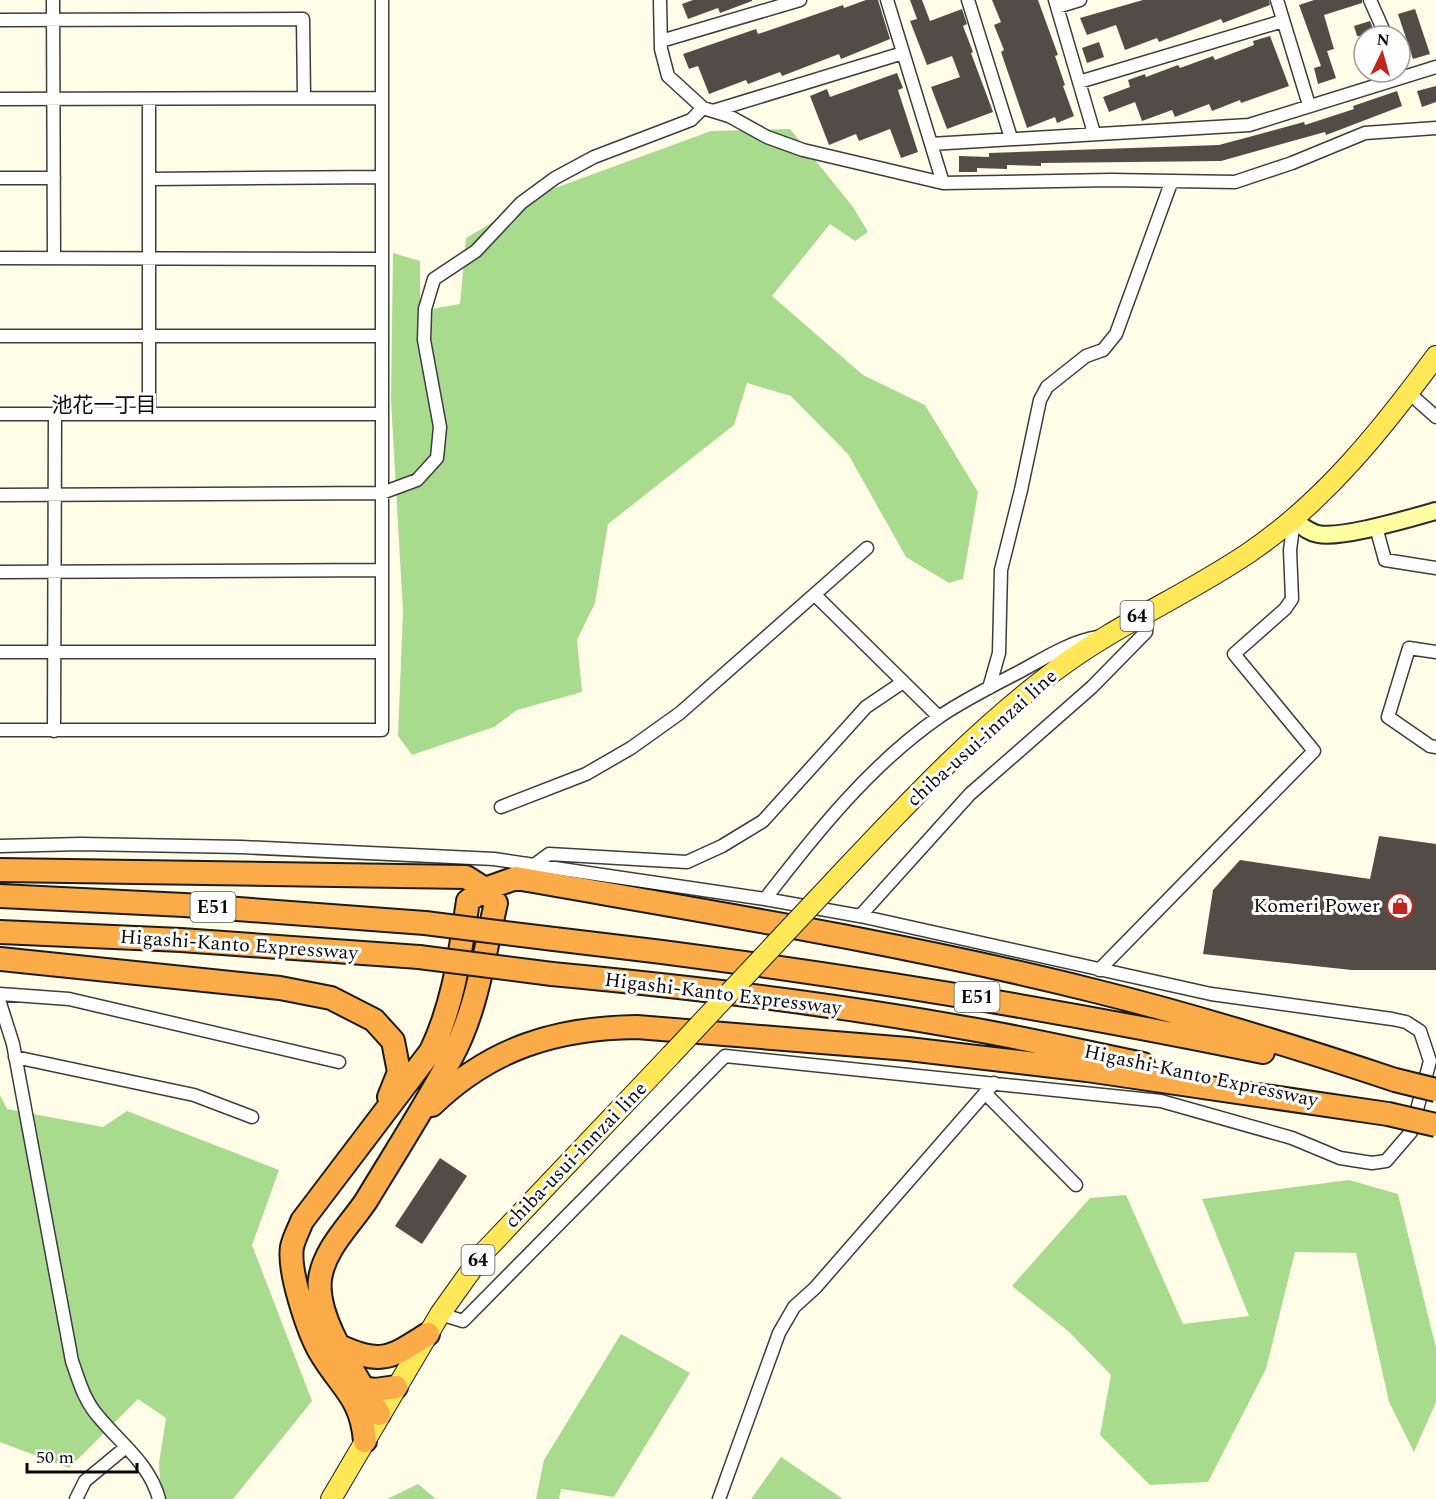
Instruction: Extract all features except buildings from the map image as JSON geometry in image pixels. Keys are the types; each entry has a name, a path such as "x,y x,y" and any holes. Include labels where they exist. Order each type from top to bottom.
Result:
{"highway":[{"path":"0,870 466,877 485,889 496,903 468,1021 453,1055 364,1203 327,1256 320,1278 321,1301 337,1345 379,1414"},
{"path":"365,1441 363,1420 357,1403 320,1352 307,1324 298,1294 292,1248 302,1221 431,1051 445,1022 454,987 468,901 485,889 516,878 856,939 1095,991 1300,1049 1395,1080"},
{"name":"Higashi-Kanto Expressway","path":"0,896 184,905 425,923 676,953 968,996 1436,1090"},
{"name":"Higashi-Kanto Expressway","path":"0,933 181,940 419,957 552,974 672,985 966,1028 1436,1125"},
{"path":"0,959 280,988 332,998 374,1020 393,1041 399,1072 383,1115"},
{"path":"411,1126 455,1083 509,1050 574,1033 606,1028 637,1027 930,1052 1087,1070 1389,1114"},
{"path":"337,1345 359,1355 377,1359 397,1354 428,1334"},
{"path":"341,1381 365,1389 396,1387"}],"main road":[{"name":"chiba-usui-innzai line","path":"331,1499 440,1314 485,1251 932,778 1004,712 1055,670 1148,610 1249,553 1294,520 1353,460 1409,393 1436,356"},
{"path":"1294,520 1307,530 1320,535 1376,527 1436,511"}],"street":[{"path":"53,0 54,258"},
{"path":"0,730 382,730 382,0"},
{"path":"660,0 661,41 668,76 708,109 729,116 767,137 803,150 943,183 1111,180 1171,183 1235,182 1292,163 1365,133 1436,128"},
{"path":"661,41 800,0"},
{"path":"887,0 943,183"},
{"path":"968,0 1011,138"},
{"path":"1080,0 1056,4 1094,133"},
{"path":"1277,0 1309,105"},
{"path":"1370,0 1381,24"},
{"path":"0,20 303,19 304,98"},
{"path":"1079,82 1283,21"},
{"path":"0,495 382,493 417,480 437,458 440,427 424,340 425,309 434,279 476,251 521,203 555,178 594,157 691,120 708,109 903,53"},
{"path":"1412,70 1436,67"},
{"path":"931,144 1250,125 1367,84"},
{"path":"0,99 382,98"},
{"path":"149,99 149,414"},
{"path":"149,178 382,177"},
{"path":"0,178 54,178"},
{"path":"989,688 999,653 1001,570 1040,400 1047,387 1086,356 1103,350 1116,334 1171,183"},
{"path":"0,258 382,259"},
{"path":"0,336 382,336"},
{"path":"1409,393 1436,417"},
{"path":"0,414 382,414"},
{"path":"54,731 55,414"},
{"path":"1100,970 1314,751 1234,654 1285,609 1292,598 1290,550 1294,520"},
{"path":"1376,527 1385,560 1436,568"},
{"path":"501,807 586,774 631,748 680,713 867,548"},
{"path":"0,573 382,570"},
{"path":"815,595 939,717"},
{"path":"860,916 970,794 1092,687 1146,632 1148,610"},
{"path":"765,899 843,804 886,761 939,717 1061,649 1083,640 1104,637"},
{"path":"1436,652 1409,648 1388,717 1430,746 1436,747"},
{"path":"0,652 382,652"},
{"path":"534,865 549,854 687,862 722,846 763,821 866,707 903,682"},
{"path":"0,846 81,844 242,847 494,859 765,899 860,916 1211,994 1406,1022 1420,1031 1430,1061 1411,1132 1386,1161 1372,1163 1340,1158 1292,1138 1161,1101 990,1088 725,1056 463,1321 440,1314"},
{"path":"0,994 69,999 339,1062"},
{"path":"0,1003 10,1027 72,1361 85,1399 154,1482 159,1499"},
{"path":"15,1057 194,1095 252,1117"},
{"path":"990,1088 1076,1185"},
{"path":"719,1499 779,1333 794,1307 815,1288 990,1088"},
{"path":"76,1499 85,1481 126,1447"}],"green space":[{"path":"790,129 853,207 868,232 855,241 830,224 772,296 863,375 925,405 978,492 963,579 949,583 906,557 848,454 791,396 747,383 734,425 608,524 595,603 577,640 582,692 517,710 494,727 412,755 398,736 403,612 391,400 393,253 420,261 420,311 460,304 466,238 544,192 711,131"},
{"path":"0,1095 7,1109 103,1127 127,1111 279,1170 252,1245 312,1401 233,1499 161,1499 159,1463 166,1418 138,1399 69,1468 0,1442"},
{"path":"1349,1180 1398,1194 1436,1348 1436,1402 1414,1452 1389,1402 1356,1253 1295,1252 1266,1369 1208,1482 1150,1485 1100,1435 1111,1375 1068,1331 1012,1286 1090,1198 1126,1195 1183,1324 1249,1316 1202,1199"},
{"path":"621,1334 690,1373 614,1497 561,1489 559,1499 536,1499 544,1460"},
{"path":"781,1457 843,1499 751,1499"},
{"path":"418,1484 436,1499 387,1499"}],"place":[{"name":"Komeri Power","path":"1400,906"}],"district":[{"name":"池花一丁目","path":"104,406"}]}
